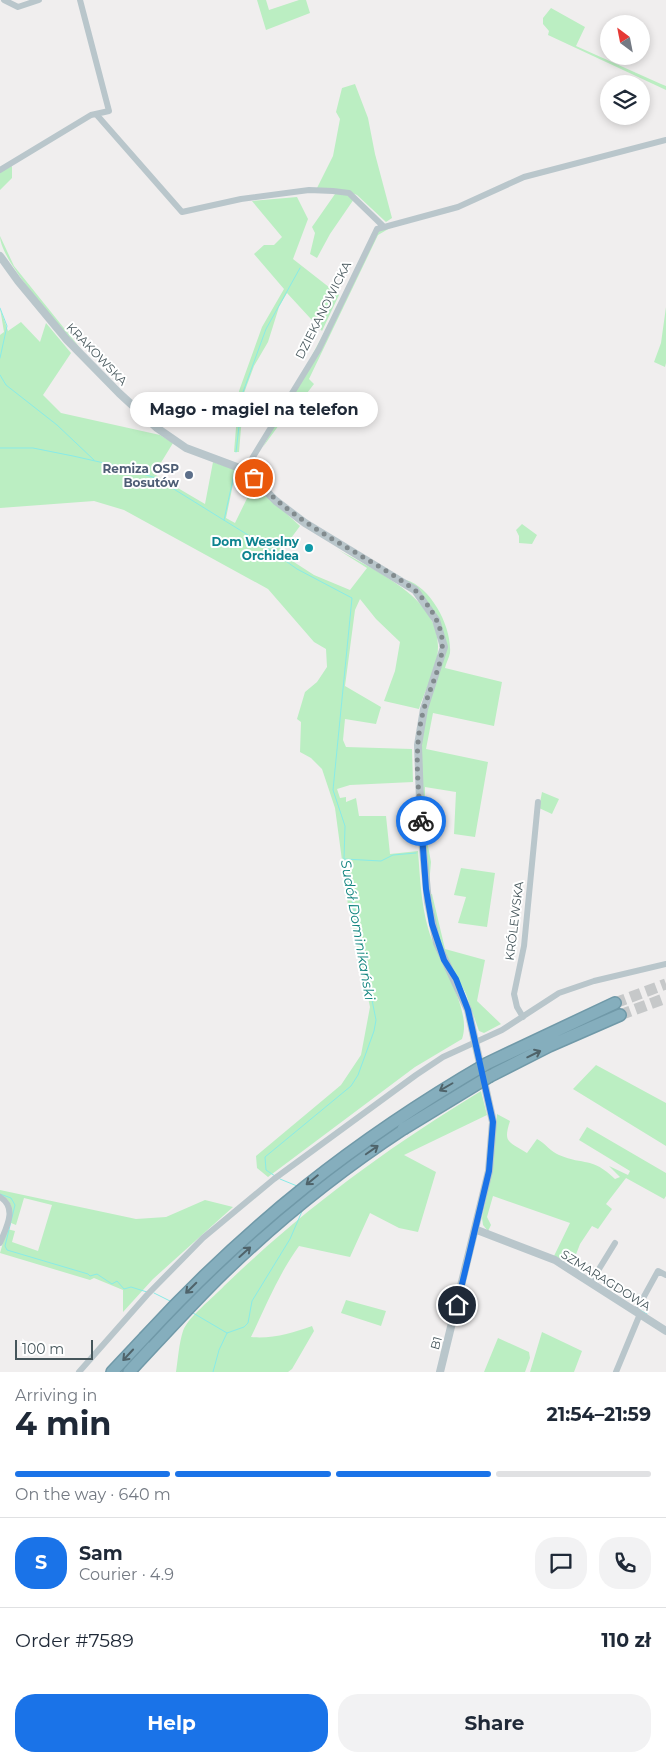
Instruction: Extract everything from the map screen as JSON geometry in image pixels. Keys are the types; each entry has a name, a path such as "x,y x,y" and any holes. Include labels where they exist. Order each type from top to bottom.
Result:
{"highway":[{"path":"112,1372 224,1255 319,1174 407,1111 488,1063 615,1003"},
{"path":"129,1372 216,1280 296,1208 393,1136 490,1076 549,1046 620,1015"}],"street":[{"path":"4,0 18,7 40,0"},
{"path":"0,170 96,114 109,111 80,0"},
{"path":"96,114 182,212 242,199 308,190 333,191 349,193 383,226 458,207 524,177 666,140"},
{"name":"DZIEKANOWICKA","path":"245,470 319,349 377,229 383,226"},
{"name":"KRAKOWSKA","path":"0,256 18,281 67,340 149,421 186,448 245,470 276,501 305,523 415,590 428,605 439,627 443,653 424,709 418,745 424,874 430,914 437,943 463,997 477,1043 492,1114 494,1137 489,1171 476,1230"},
{"name":"KRÓLEWSKA","path":"523,1016 517,1007 514,994 524,946 538,802"},
{"path":"79,1372 150,1293 203,1238 274,1179 438,1060 477,1043 523,1016 548,998 569,989 666,964"},
{"path":"0,1197 8,1204 10,1213 0,1243"},
{"name":"B1","path":"440,1372 476,1230"},
{"name":"SZMARAGDOWA","path":"476,1230 554,1260 666,1331"},
{"path":"591,1282 615,1243"},
{"path":"616,1372 638,1313 658,1271 666,1276"}],"green space":[{"path":"257,0 266,0 269,10 299,0 306,0 310,13 266,30"},
{"path":"551,8 585,27 576,46 600,57 600,59 548,35 549,31 543,24 543,18"},
{"path":"612,65 619,65 641,75 634,75"},
{"path":"650,79 666,86 666,90 650,83"},
{"path":"355,84 368,118 375,154 392,218 386,222 357,195 347,191 317,188 333,156 340,119 336,112 342,88"},
{"path":"12,166 12,178 0,190 0,172"},
{"path":"335,194 346,194 354,199 330,234 317,258 310,254 315,233 312,227"},
{"path":"297,197 308,219 293,259 339,295 322,331 287,293 279,307 268,342 254,366 244,393 239,452 234,452 239,391 262,327 284,289 254,254 264,245 274,245 282,237 252,201"},
{"path":"390,228 378,235 309,379 314,384 304,397 300,396 263,447 379,230"},
{"path":"0,236 14,266 84,353 21,279 3,248"},
{"path":"666,307 665,367 654,362 661,343"},
{"path":"0,308 8,331 21,322 40,342 46,323 71,353 43,395 61,413 160,435 173,443 154,474 205,504 213,462 236,470 226,518 235,523 254,484 300,526 280,553 314,575 350,590 367,568 337,549 401,587 428,614 435,629 438,647 436,662 419,709 384,701 395,671 400,642 376,619 360,599 355,610 345,686 381,707 376,724 345,719 343,740 346,747 412,749 413,782 350,785 337,789 340,798 346,797 346,802 356,798 359,816 386,816 390,854 418,851 421,890 428,928 458,998 464,1027 462,1039 415,1067 268,1177 257,1168 256,1156 341,1085 361,1055 370,1007 348,905 335,808 322,769 311,758 300,752 301,722 297,719 305,692 317,682 327,667 326,649 314,642 268,589 124,510 94,501 0,508 0,335 4,332"},
{"path":"522,524 537,535 532,544 519,543 519,536 516,530"},
{"path":"406,580 424,591 444,620 450,643 450,653 445,668 502,682 494,726 433,713 426,749 488,762 475,837 454,834 456,792 425,787 425,830 431,862 429,885 423,826 421,731 444,636"},
{"path":"542,792 559,799 552,814 539,808"},
{"path":"461,868 495,873 487,927 458,923 466,897 454,895"},
{"path":"429,894 432,894 445,949 485,960 477,1001 501,1024 484,1033 479,1031 466,994 439,943"},
{"path":"596,1065 666,1103 666,1146 573,1089"},
{"path":"481,1091 487,1115 404,1155 436,1172 418,1232 399,1228 370,1213 350,1257 299,1246 285,1268 251,1337 282,1335 312,1326 314,1331 292,1369 288,1372 176,1372 180,1341 186,1325 202,1307 254,1258 316,1205 379,1157"},
{"path":"497,1114 510,1121 507,1134 509,1141 527,1153 537,1139 556,1154 594,1164 615,1179 620,1177 609,1166 628,1175 630,1171 579,1140 587,1127 666,1173 666,1196 664,1199 626,1178 606,1204 612,1209 598,1229 592,1226 580,1244 572,1265 554,1256 570,1223 493,1196 487,1217 491,1225 488,1231 483,1225 482,1218 493,1164"},
{"path":"0,1190 136,1219 166,1217 205,1200 233,1207 153,1279 123,1312 123,1290 94,1278 90,1280 0,1253 7,1229 15,1231 12,1242 38,1251 52,1205 24,1198 16,1225 11,1223 10,1203 0,1195"},
{"path":"346,1300 386,1311 381,1326 341,1313"},
{"path":"542,1332 582,1351 574,1372 530,1372"},
{"path":"498,1338 529,1352 530,1358 525,1372 484,1372"}],"waterway":[{"path":"236,452 243,392 266,329 300,268"},
{"name":"Sudół Dominikański","path":"0,308 7,326 0,358"},
{"name":"Sudół Dominikański","path":"0,375 6,385 57,425 94,460"},
{"name":"Sudół Dominikański","path":"0,448 33,448 113,465 156,478 256,540 297,569 352,598 333,790 345,826 344,859 376,1020 374,1031 358,1075 351,1086 265,1157 266,1170 275,1176"},
{"path":"224,520 235,470"},
{"path":"344,859 381,861 393,855 416,853"},
{"name":"Sudół Dominikański","path":"280,1179 297,1186"},
{"path":"0,1194 11,1198 15,1205 5,1246 7,1250 90,1276 97,1274 112,1284 117,1281 124,1289 131,1287 147,1292"},
{"name":"Sudół Dominikański","path":"213,1372 219,1350 227,1333 244,1327 248,1323 252,1301 290,1239 303,1209"},
{"path":"154,1293 172,1302"},
{"path":"640,1310 647,1314"},
{"path":"193,1313 227,1333"}],"tunnel":[{"path":"615,1003 666,984"},
{"path":"620,1015 666,998"}],"way so far":[{"path":"254,478 276,501 305,523 415,590 428,605 436,620 442,635 443,653 427,698 418,734 421,821"}],"place":[{"name":"Remiza OSP Bosutów","path":"189,475"},
{"name":"Mago - magiel na telefon","path":"254,478"},
{"name":"Dom Weselny Orchidea","path":"309,548"}],"route":[{"path":"421,821 424,874 432,924 444,960 456,979 468,1010 477,1043 493,1122 494,1137 489,1171 457,1305"}]}
